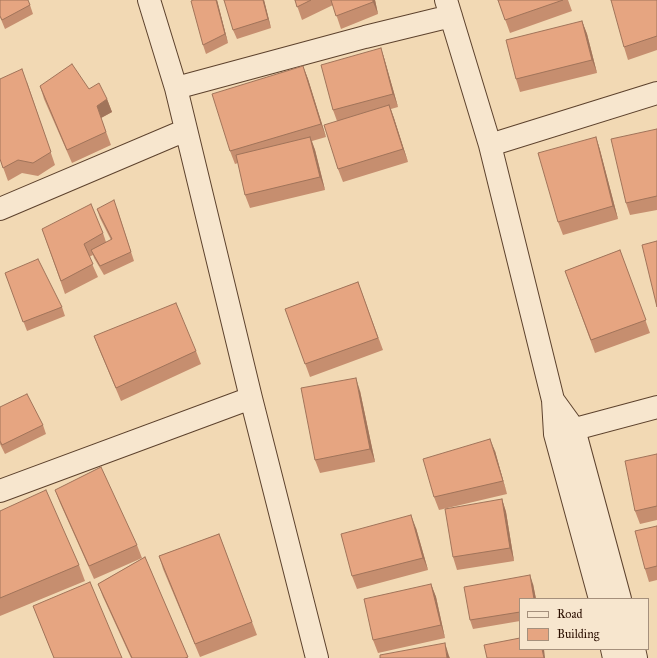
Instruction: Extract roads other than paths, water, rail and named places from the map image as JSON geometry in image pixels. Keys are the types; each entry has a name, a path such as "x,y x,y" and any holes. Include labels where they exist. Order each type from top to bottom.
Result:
{"street":[{"path":"149,0 176,88 251,398 318,658"},
{"path":"176,88 365,37 449,8 490,145 552,400 620,598"},
{"path":"490,145 657,93"},
{"path":"0,209 186,130"},
{"path":"0,491 251,398"},
{"path":"564,432 657,407"},
{"path":"564,432 600,598"}]}
